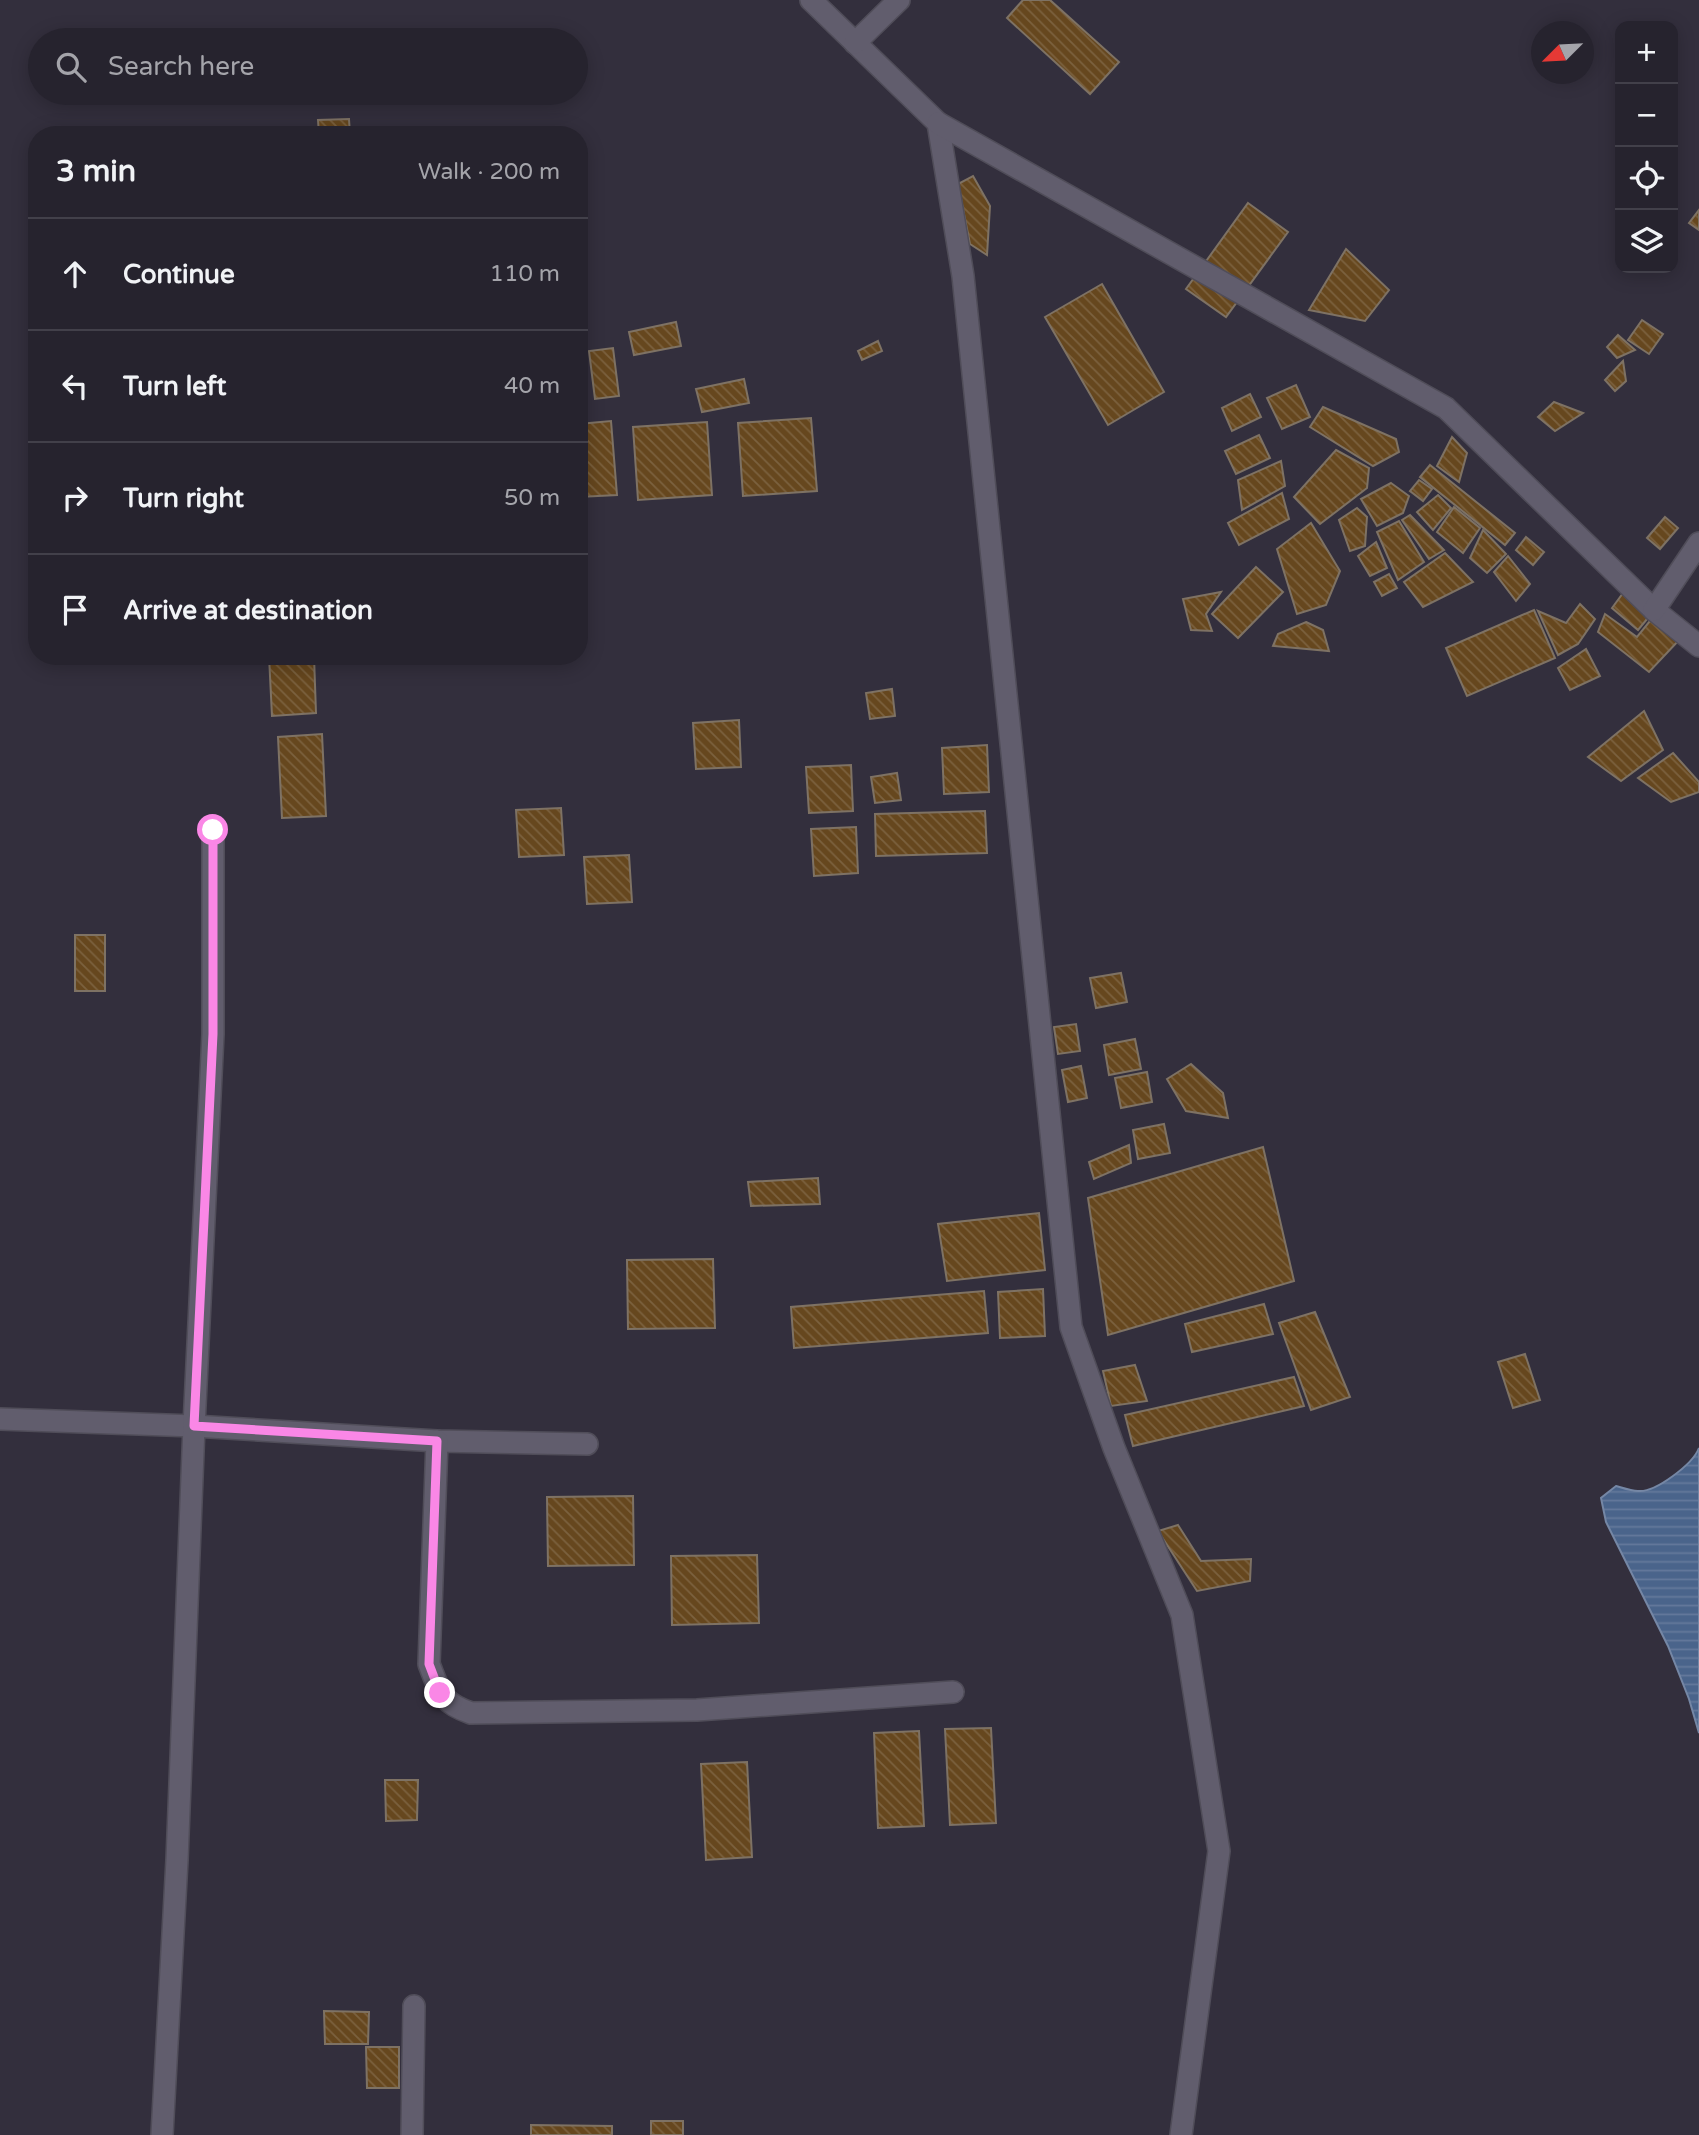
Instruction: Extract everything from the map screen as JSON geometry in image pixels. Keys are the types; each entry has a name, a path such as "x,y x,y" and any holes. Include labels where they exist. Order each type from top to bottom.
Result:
{"street":[{"path":"811,0 937,123 1446,408 1654,610 1699,646"},
{"path":"855,43 898,0"},
{"path":"937,123 963,275 1071,1327 1114,1448 1182,1615 1219,1851 1181,2135"},
{"path":"1654,610 1699,543"},
{"path":"162,2135 213,1034 213,830"},
{"path":"0,1419 194,1426 437,1441 587,1444"},
{"path":"437,1441 429,1664 440,1693 453,1707 471,1713 697,1710 953,1692"},
{"path":"412,2135 414,2006"}],"water":[{"path":"1699,1448 1699,1733 1668,1646 1606,1522 1601,1498 1616,1486 1638,1491 1654,1487 1682,1469"}],"building":[{"path":"1023,0 1050,0 1119,62 1090,94 1007,18"},
{"path":"349,119 349,126 318,126 318,120"},
{"path":"973,176 990,206 987,255 970,244 958,184"},
{"path":"1248,203 1288,232 1226,317 1186,289"},
{"path":"1699,210 1699,230 1689,223"},
{"path":"1346,249 1389,290 1365,321 1309,310"},
{"path":"1102,284 1164,392 1108,425 1045,317"},
{"path":"1642,320 1663,334 1649,354 1628,340"},
{"path":"676,322 681,346 634,355 629,332"},
{"path":"1618,335 1635,350 1617,358 1607,347"},
{"path":"878,341 882,351 862,360 858,351"},
{"path":"613,348 619,396 595,399 589,351"},
{"path":"1623,361 1626,381 1615,391 1605,380"},
{"path":"744,379 749,403 702,412 696,389"},
{"path":"1296,385 1310,417 1282,429 1267,398"},
{"path":"1250,394 1261,417 1232,431 1222,408"},
{"path":"1554,402 1583,413 1555,431 1538,417"},
{"path":"1323,407 1396,439 1399,452 1373,466 1310,427"},
{"path":"811,418 817,491 743,496 738,423"},
{"path":"611,421 617,495 588,497 588,423"},
{"path":"707,422 712,495 638,500 633,427"},
{"path":"1259,435 1270,458 1236,474 1225,451"},
{"path":"1452,437 1467,453 1459,482 1437,466"},
{"path":"1336,450 1369,468 1367,488 1320,524 1294,497"},
{"path":"1281,461 1285,486 1242,510 1238,480"},
{"path":"1430,465 1515,533 1505,545 1420,477"},
{"path":"1419,480 1432,489 1423,501 1410,491"},
{"path":"1391,483 1409,496 1403,513 1377,526 1361,499"},
{"path":"1282,493 1289,519 1239,545 1228,523"},
{"path":"1438,495 1451,508 1433,530 1417,512"},
{"path":"1454,507 1480,528 1463,553 1437,532"},
{"path":"1357,508 1367,517 1365,546 1350,551 1339,520"},
{"path":"1410,515 1444,550 1429,559 1402,520"},
{"path":"1665,517 1678,528 1660,549 1647,538"},
{"path":"1399,521 1424,562 1398,580 1377,532"},
{"path":"1311,523 1340,571 1326,605 1297,614 1277,549"},
{"path":"1483,530 1506,554 1487,573 1470,558"},
{"path":"1526,537 1544,552 1533,565 1516,550"},
{"path":"1376,542 1387,568 1370,576 1358,556"},
{"path":"1445,553 1473,582 1423,607 1404,582"},
{"path":"1508,556 1530,584 1516,601 1494,572"},
{"path":"1256,567 1283,592 1238,638 1212,614"},
{"path":"1389,574 1397,588 1382,596 1374,582"},
{"path":"1626,589 1652,613 1638,630 1612,608"},
{"path":"1221,592 1206,614 1212,631 1191,630 1183,599"},
{"path":"1580,604 1595,619 1578,644 1558,655 1538,611 1566,623"},
{"path":"1534,610 1555,658 1467,696 1446,648"},
{"path":"1605,614 1637,637 1654,616 1680,639 1649,672 1598,632"},
{"path":"1306,622 1323,630 1329,651 1273,646 1278,634"},
{"path":"1586,649 1600,676 1570,690 1558,668"},
{"path":"269,665 314,665 316,713 272,716"},
{"path":"892,689 895,716 870,719 866,693"},
{"path":"1644,711 1663,750 1621,781 1588,757"},
{"path":"739,720 741,767 696,769 693,723"},
{"path":"322,734 326,816 282,818 278,737"},
{"path":"987,745 989,792 944,794 942,748"},
{"path":"1673,753 1699,782 1699,792 1671,802 1638,778"},
{"path":"851,765 853,811 809,813 806,767"},
{"path":"897,773 901,800 875,803 871,777"},
{"path":"561,808 564,855 519,857 516,810"},
{"path":"985,811 987,853 876,856 875,814"},
{"path":"856,827 858,873 814,876 811,829"},
{"path":"629,855 632,902 587,904 584,857"},
{"path":"75,935 105,935 105,991 75,991"},
{"path":"1121,973 1127,1002 1096,1008 1090,978"},
{"path":"1076,1024 1080,1051 1058,1054 1054,1027"},
{"path":"1135,1039 1141,1069 1109,1075 1104,1045"},
{"path":"1191,1064 1223,1093 1228,1118 1186,1111 1167,1079"},
{"path":"1081,1066 1087,1098 1068,1102 1062,1070"},
{"path":"1147,1072 1152,1102 1121,1108 1115,1078"},
{"path":"1164,1124 1170,1153 1138,1159 1133,1130"},
{"path":"1129,1145 1131,1163 1094,1179 1089,1162"},
{"path":"1263,1147 1294,1281 1108,1335 1088,1198"},
{"path":"818,1178 820,1204 751,1206 748,1182"},
{"path":"1039,1213 1045,1270 947,1281 938,1224"},
{"path":"713,1259 715,1328 628,1329 627,1260"},
{"path":"1043,1289 1045,1336 1000,1338 998,1292"},
{"path":"984,1291 988,1333 794,1348 791,1307"},
{"path":"1264,1304 1273,1334 1192,1352 1185,1324"},
{"path":"1315,1312 1350,1397 1311,1410 1279,1323"},
{"path":"1525,1354 1540,1400 1513,1408 1498,1362"},
{"path":"1135,1365 1147,1401 1111,1406 1103,1371"},
{"path":"1294,1377 1304,1406 1133,1446 1125,1415"},
{"path":"633,1496 634,1565 548,1566 547,1497"},
{"path":"1178,1525 1201,1561 1251,1559 1250,1581 1197,1591 1158,1531"},
{"path":"757,1555 759,1623 672,1625 671,1556"},
{"path":"991,1728 996,1823 950,1825 945,1729"},
{"path":"919,1731 924,1826 878,1828 874,1733"},
{"path":"747,1762 752,1857 706,1860 701,1764"},
{"path":"385,1780 418,1780 417,1820 386,1821"},
{"path":"324,2011 369,2012 368,2044 325,2044"},
{"path":"366,2047 399,2047 399,2088 367,2088"},
{"path":"651,2121 683,2121 683,2135 651,2135"},
{"path":"531,2125 612,2126 612,2135 531,2135"}],"route":[{"path":"213,830 213,1034 194,1426 437,1441 429,1664 440,1693"}]}
